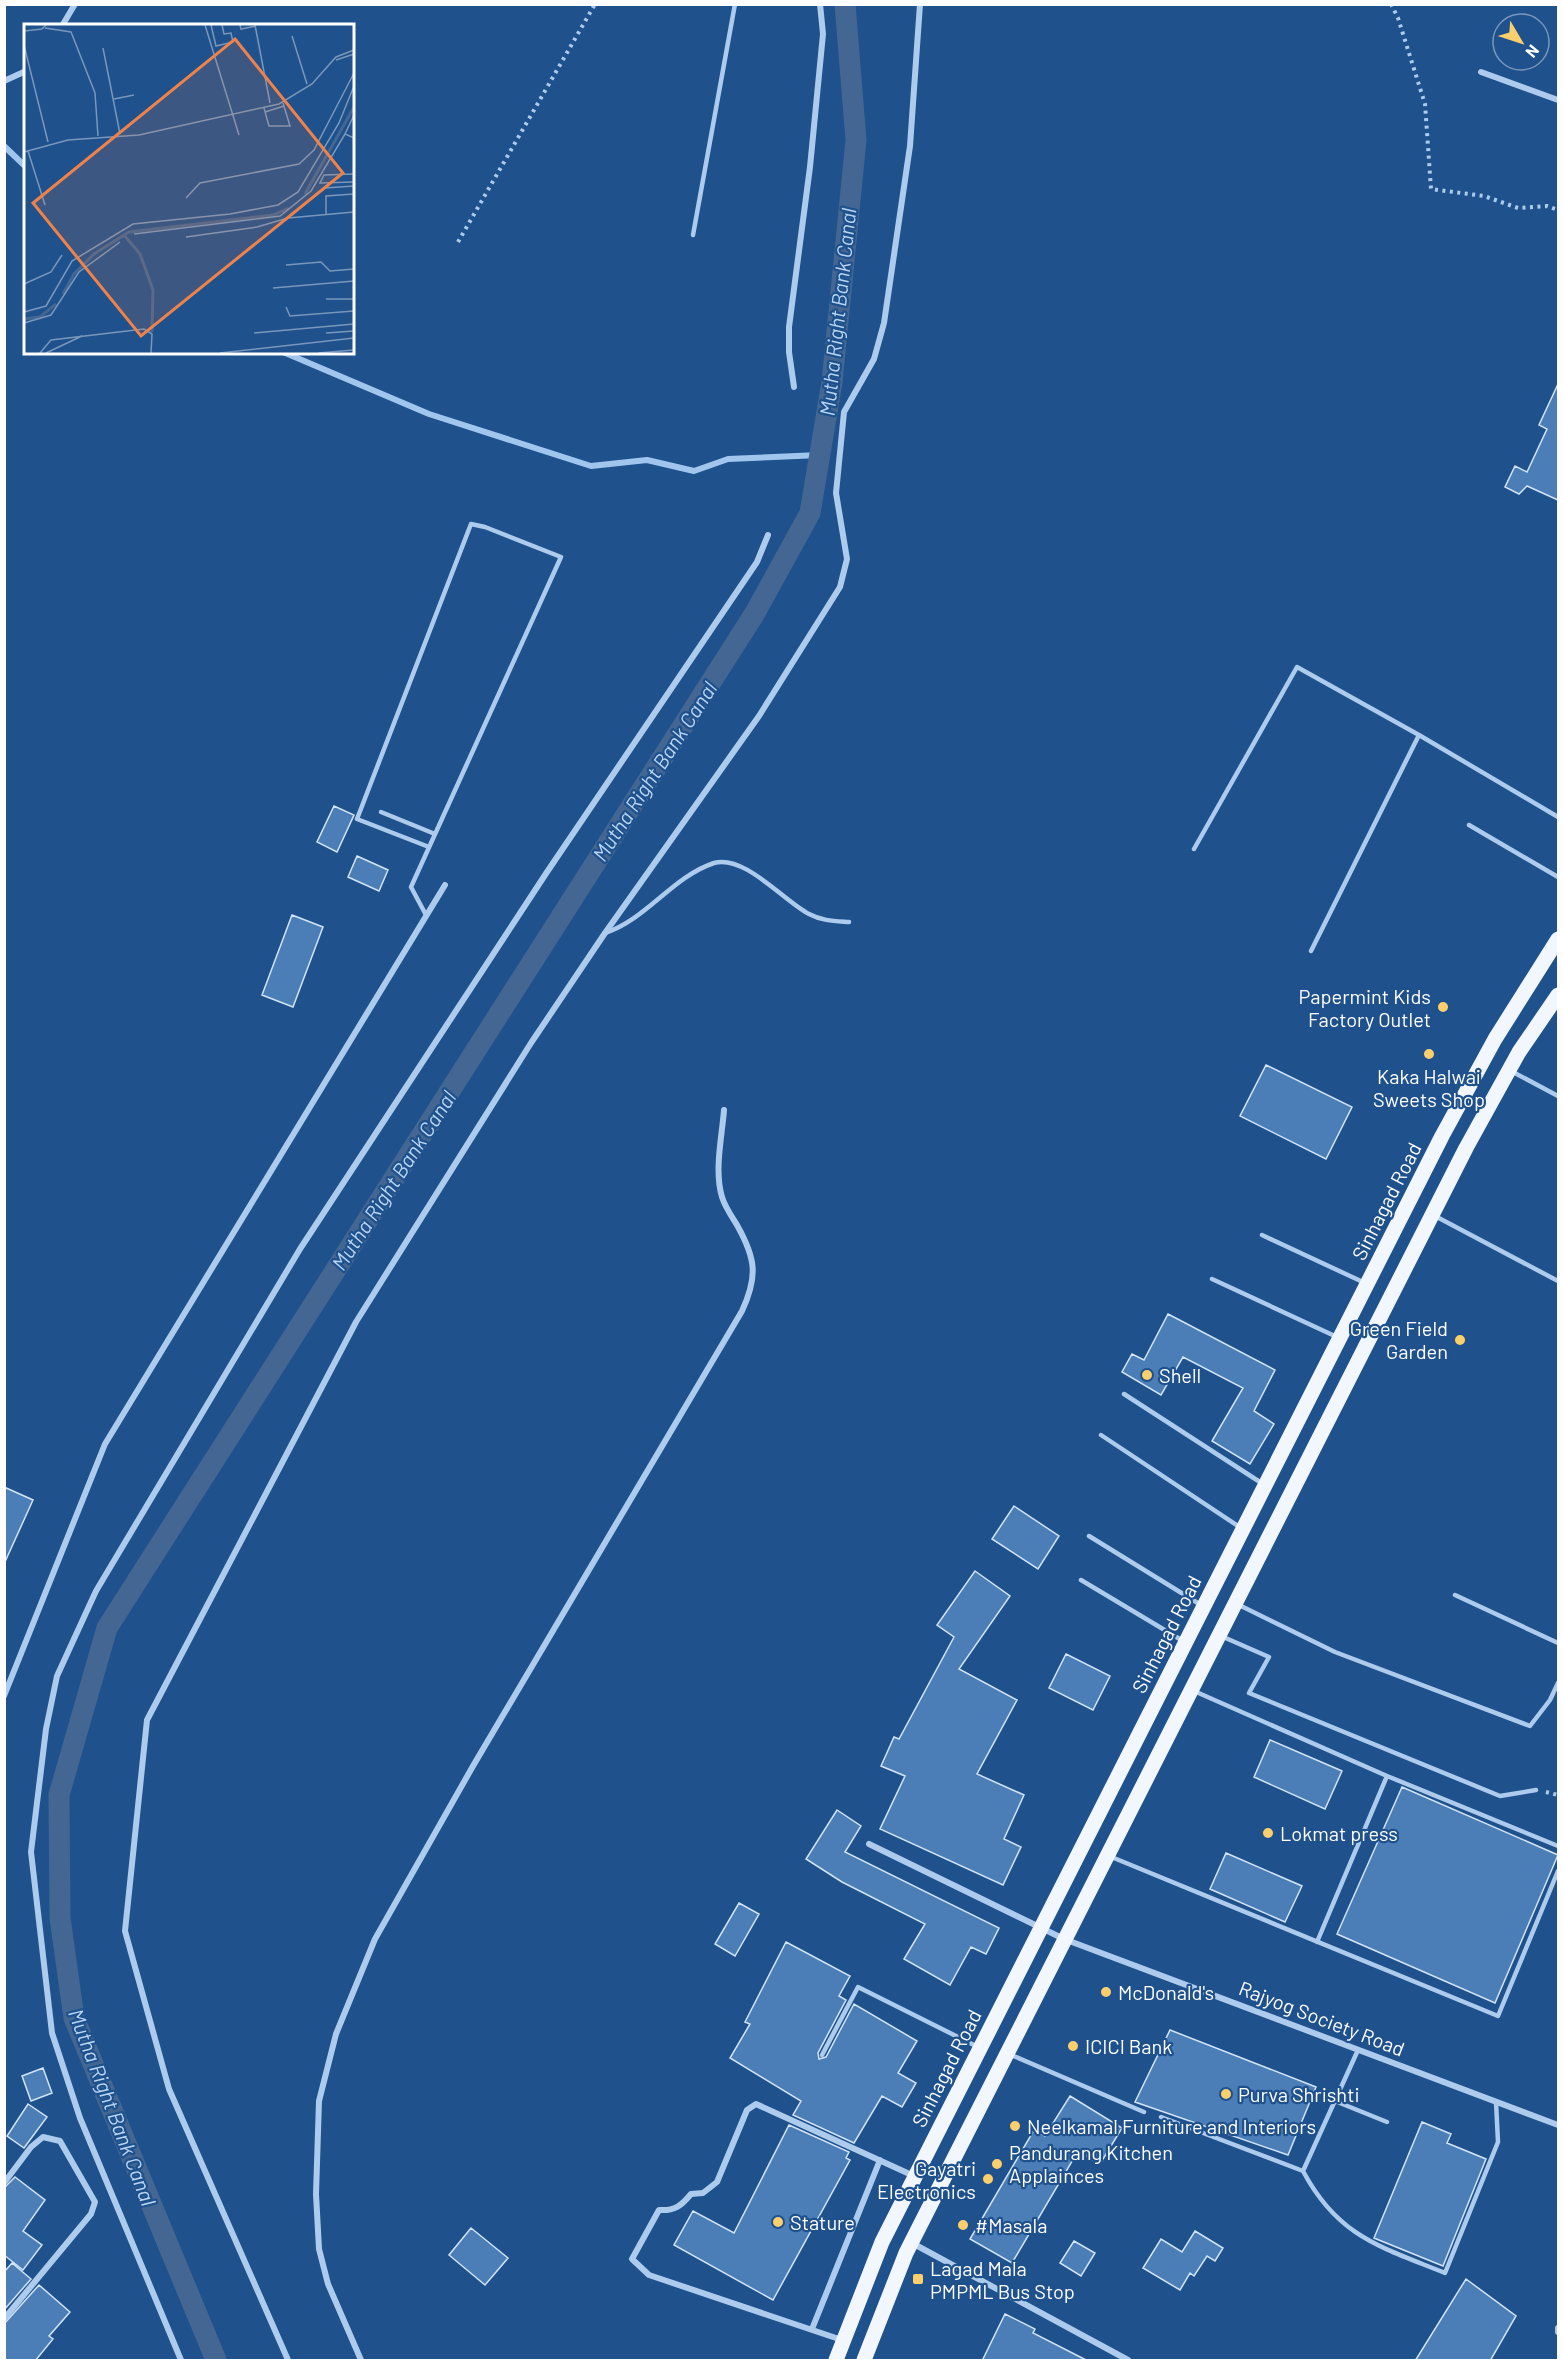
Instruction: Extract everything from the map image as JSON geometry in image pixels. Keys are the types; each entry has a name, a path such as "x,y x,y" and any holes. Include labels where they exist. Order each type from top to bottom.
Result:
{"main road":[{"name":"Sinhagad Road","path":"836,2361 882,2242 1442,1136 1495,1039 1558,939"},
{"path":"864,2361 882,2311 912,2243 1006,2053 1432,1214 1509,1070 1556,1005"},
{"path":"1442,1136 1466,1148"},
{"path":"1195,1623 1218,1635"}],"street":[{"path":"63,24 75,4"},
{"path":"794,387 789,352 789,327 821,56 823,34 820,4"},
{"path":"288,2361 170,2089 124,1931 147,1720 356,1322 531,1043 604,933 759,716 840,587 847,558 836,493 844,412 874,359 884,323 910,146 920,4"},
{"path":"4,81 24,72"},
{"path":"1481,72 1558,100"},
{"path":"181,2361 80,2118 52,2033 31,1852 46,1729 57,1676 96,1591 300,1249 540,881 757,562 768,535"},
{"path":"4,1696 105,1443 445,885"},
{"path":"361,2361 328,2284 319,2249 316,2194 319,2101 336,2034 375,1939 473,1766 750,1294 755,1275 752,1255 722,1199 719,1181 724,1110"},
{"name":"Rajyog Society Road","path":"869,1844 1064,1939 1558,2125"},
{"path":"843,2340 649,2275 632,2259 659,2210 671,2211 682,2205 691,2194 703,2193 717,2182 747,2110 756,2104 915,2176"},
{"path":"4,2183 31,2147 43,2137 60,2141 95,2202 91,2214 4,2319"},
{"path":"812,2329 880,2160"},
{"path":"912,2243 1128,2361"}],"lane":[{"path":"693,235 735,4"},
{"path":"426,915 411,887 561,557 485,526 471,524 357,819 429,847"},
{"path":"1194,849 1298,667 1419,735 1558,818"},
{"path":"1311,951 1419,735"},
{"path":"381,812 435,834"},
{"path":"1468,825 1558,877"},
{"path":"604,933 628,924 693,874 715,863 728,862 752,873 807,913 829,921 849,922"},
{"path":"1509,1070 1558,1096"},
{"path":"1432,1214 1558,1281"},
{"path":"1262,1235 1367,1284"},
{"path":"1212,1279 1340,1338"},
{"path":"1124,1394 1265,1486"},
{"path":"1101,1435 1243,1529"},
{"path":"1089,1536 1204,1607"},
{"path":"1081,1580 1185,1643"},
{"path":"1455,1596 1558,1643"},
{"path":"1235,1602 1335,1652 1530,1726 1550,1700 1558,1683"},
{"path":"1218,1635 1269,1657 1249,1694 1500,1796 1536,1790"},
{"path":"1190,1690 1387,1776 1558,1846"},
{"path":"1317,1942 1387,1776"},
{"path":"1107,1855 1497,2016 1558,1871"},
{"path":"822,2055 858,1987 980,2048"},
{"path":"1303,2171 1358,2050"},
{"path":"1006,2053 1144,2112"},
{"path":"1335,2101 1387,2122"},
{"path":"1161,2117 1303,2171 1319,2199 1343,2224 1366,2241 1445,2273 1498,2142 1496,2102"}],"path":[{"path":"458,242 596,4"},
{"path":"1391,4 1398,18 1425,104 1431,189 1484,196 1518,208 1547,206 1558,210"}],"building":[{"path":"1558,384 1558,500 1527,486 1519,494 1505,487 1515,466 1527,472 1547,429 1539,425"},
{"path":"334,806 354,815 337,852 317,842"},
{"path":"357,856 388,870 379,891 348,877"},
{"path":"292,915 323,927 293,1007 262,995"},
{"path":"1266,1065 1352,1107 1326,1159 1240,1116"},
{"path":"1168,1314 1275,1370 1254,1411 1274,1424 1250,1464 1212,1441 1243,1388 1183,1357 1161,1395 1122,1372 1132,1354 1144,1360"},
{"path":"4,1487 33,1500 4,1564"},
{"path":"1014,1506 1059,1536 1038,1569 992,1539"},
{"path":"975,1571 1010,1596 959,1669 1017,1700 977,1774 1024,1795 1004,1839 1021,1847 1003,1885 880,1829 905,1776 881,1766 894,1737 899,1739 954,1637 937,1625"},
{"path":"1066,1654 1110,1676 1093,1710 1049,1688"},
{"path":"1270,1740 1342,1771 1325,1809 1254,1777"},
{"path":"1402,1787 1558,1855 1495,2003 1337,1934"},
{"path":"837,1810 861,1826 845,1852 999,1928 986,1954 971,1947 950,1985 904,1959 925,1924 842,1882 806,1859"},
{"path":"1226,1853 1302,1886 1285,1922 1210,1889"},
{"path":"739,1903 759,1914 735,1956 715,1944"},
{"path":"786,1942 850,1976 839,1996 846,2000 818,2053 819,2059 826,2057 854,2004 917,2041 898,2073 916,2083 902,2107 882,2096 854,2143 793,2115 801,2101 730,2058 750,2024 745,2022"},
{"name":"Purva Shrishti","path":"1170,2030 1316,2087 1288,2155 1135,2102"},
{"path":"43,2068 52,2093 31,2101 22,2076"},
{"path":"1070,2096 1122,2128 1100,2164 1078,2151 1012,2263 970,2239 1034,2130 1045,2136"},
{"path":"28,2104 47,2117 24,2148 7,2136"},
{"path":"1422,2122 1451,2134 1447,2143 1486,2159 1443,2266 1374,2238"},
{"name":"Stature","path":"789,2125 849,2152 846,2158 850,2160 773,2300 674,2245 693,2211 734,2233"},
{"path":"15,2177 45,2200 23,2231 42,2245 23,2270 4,2255 4,2188"},
{"path":"471,2228 508,2258 485,2285 449,2255"},
{"path":"1195,2231 1223,2248 1215,2261 1207,2256 1194,2276 1190,2273 1180,2290 1143,2268 1161,2239 1182,2252"},
{"path":"1074,2241 1095,2253 1081,2276 1060,2263"},
{"path":"12,2263 31,2279 4,2310 4,2272"},
{"path":"1466,2279 1516,2316 1490,2361 1415,2361"},
{"path":"39,2285 70,2312 49,2336 53,2339 35,2361 4,2361 4,2324"},
{"path":"1005,2314 1035,2329 1033,2333 1088,2361 982,2361"}],"waterway":[{"name":"Mutha Right Bank Canal","path":"216,2360 74,2018 60,1918 59,1795 107,1628 755,613 810,513 832,382 856,140 845,4"},
{"path":"4,146 24,165"},
{"path":"288,354 429,414 591,466 647,460 694,471 728,459 820,455"}],"place":[{"name":"Papermint Kids Factory Outlet","path":"1443,1007"},
{"name":"Kaka Halwai Sweets Shop","path":"1429,1054"},
{"name":"Green Field Garden","path":"1460,1340"},
{"name":"Shell","path":"1147,1375"},
{"name":"Lokmat press","path":"1268,1833"},
{"name":"McDonald's","path":"1106,1992"},
{"name":"ICICI Bank","path":"1073,2046"},
{"name":"Purva Shrishti","path":"1226,2094"},
{"name":"Neelkamal Furniture and Interiors","path":"1015,2126"},
{"name":"Pandurang Kitchen Applainces","path":"997,2164"},
{"name":"Gayatri Electronics","path":"988,2179"},
{"name":"Stature","path":"778,2222"},
{"name":"#Masala","path":"963,2225"},
{"name":"Lagad Mala PMPML Bus Stop","path":"918,2279"}]}
